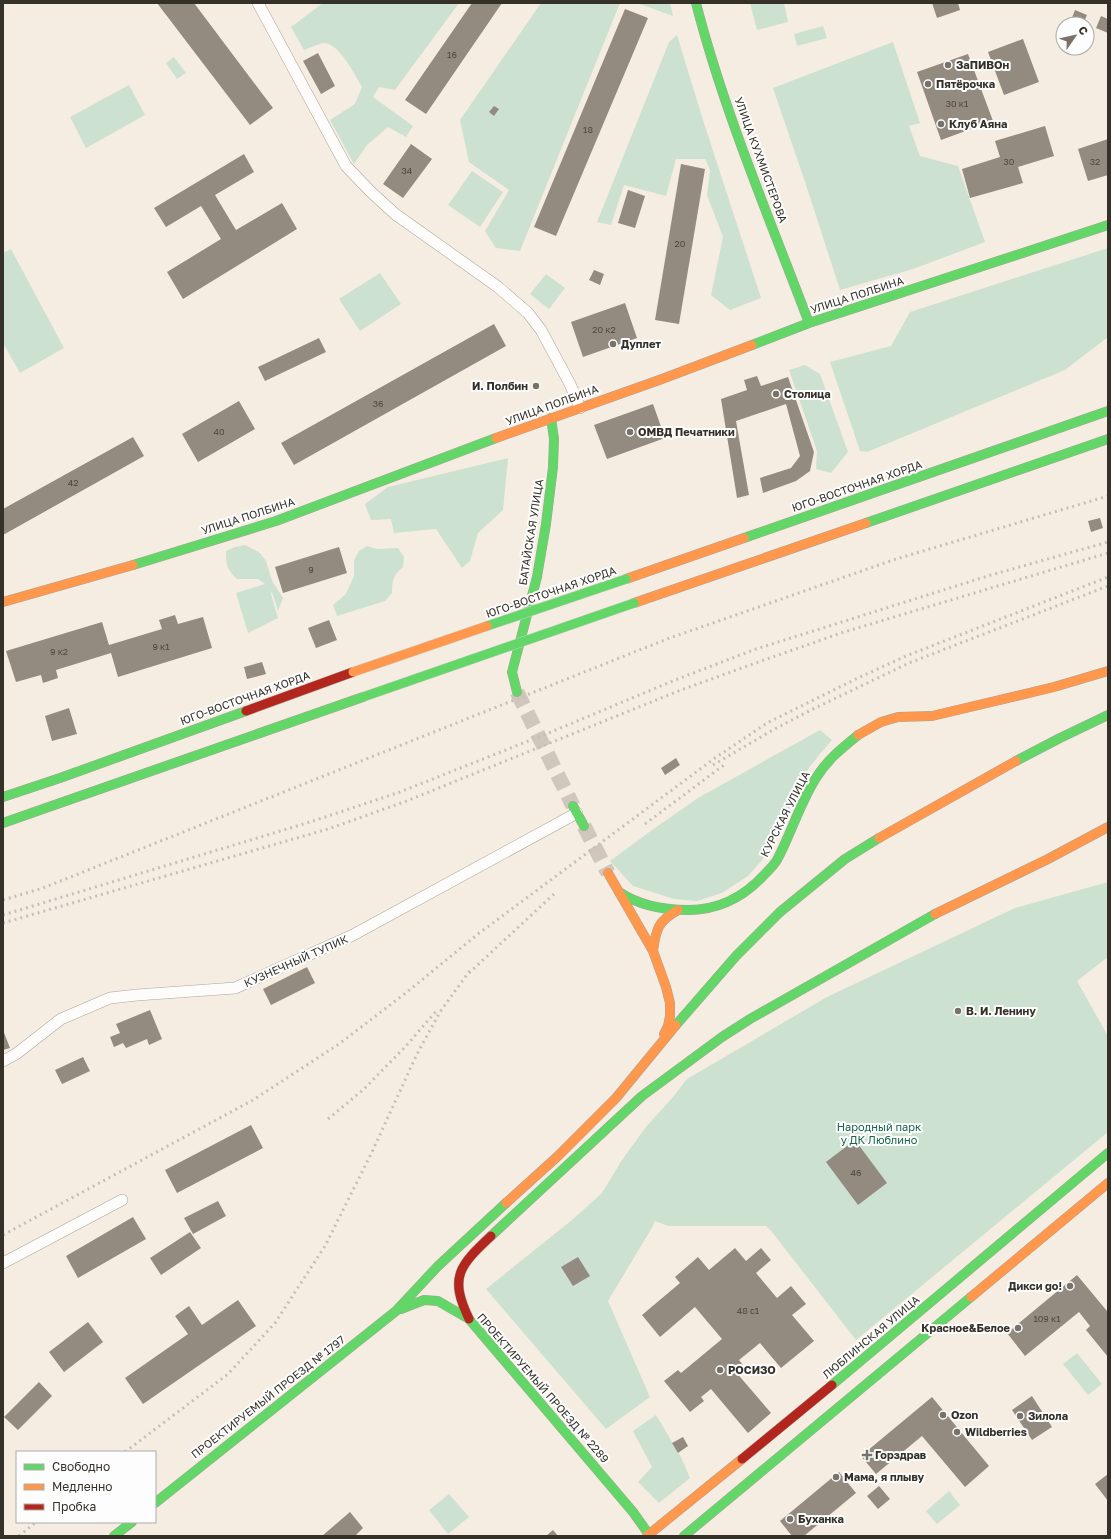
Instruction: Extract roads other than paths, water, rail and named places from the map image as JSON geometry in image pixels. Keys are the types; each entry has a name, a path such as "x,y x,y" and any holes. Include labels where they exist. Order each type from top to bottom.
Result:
{"main road":[{"name":"УЛИЦА КУХМИСТЕРОВА","path":"696,3 706,42 735,127 808,323"},
{"name":"УЛИЦА ПОЛБИНА","path":"3,602 276,521 551,418 662,379 808,323 1108,225"},
{"name":"ЮГО-ВОСТОЧНАЯ ХОРДА","path":"3,797 60,778 353,672 626,579 1108,411"},
{"name":"БАТАЙСКАЯ УЛИЦА","path":"517,692 512,672 537,577 546,524 553,467 554,439 551,418"},
{"path":"3,823 1108,439"},
{"name":"КУРСКАЯ УЛИЦА","path":"619,892 633,901 660,908 678,910 703,910 728,903 755,885 776,862 815,778 826,763 840,749 859,734 882,722 898,717 932,716 1054,687 1108,671"},
{"path":"1054,687 1103,682"},
{"path":"396,1311 438,1266 591,1124 616,1098 657,1047 736,956 780,912 845,859 906,822 1000,770 1108,714"},
{"path":"575,809 584,826"},
{"path":"469,1319 460,1297 458,1277 463,1265 470,1256 642,1096 722,1037 750,1019 932,916 1048,859 1108,827"},
{"path":"608,873 653,950 666,987 670,1004 670,1016 668,1026 657,1047"},
{"path":"653,950 658,925 664,917 678,910"},
{"name":"ЛЮБЛИНСКАЯ УЛИЦА","path":"649,1536 847,1373 1108,1153"},
{"path":"684,1536 1108,1183"},
{"name":"ПРОЕКТИРУЕМЫЙ ПРОЕЗД № 2289","path":"396,1311 424,1300 438,1301 469,1319 633,1512 649,1536"},
{"name":"ПРОЕКТИРУЕМЫЙ ПРОЕЗД № 1797","path":"156,1502 396,1311"},
{"path":"114,1536 131,1523"}],"street":[{"path":"258,3 346,166 395,214 498,287 528,313 541,330 570,384 580,408"},
{"name":"КУЗНЕЧНЫЙ ТУПИК","path":"3,1061 16,1054 61,1019 110,998 235,988 354,935 575,809"},
{"path":"3,1263 122,1200"}],"tunnel":[{"path":"517,692 573,806"},
{"path":"584,826 608,873"}],"railway":[{"path":"3,900 43,888 667,639 896,559 1108,496"},
{"path":"3,915 310,822 400,792 551,732 675,680 756,649 991,575 1108,542"},
{"path":"3,923 328,829 404,802 681,690 764,660 844,632 1108,553"},
{"path":"3,1235 253,1100 339,1044 407,992 478,934 715,758 767,723 906,656 1108,577"},
{"path":"713,765 771,731 811,710 909,663 1108,586"},
{"path":"645,824 724,765"},
{"path":"469,973 554,894"},
{"path":"126,1451 228,1374 275,1323 325,1246 372,1152 417,1054 440,1012 471,969"},
{"path":"328,1119 364,1089 406,1046 438,1009"},
{"path":"19,1536 35,1523"}],"place":[{"name":"ЗаПИВОн","path":"948,65"},
{"name":"Пятёрочка","path":"928,84"},
{"name":"Клуб Аяна","path":"941,124"},
{"name":"Дуплет","path":"613,344"},
{"name":"И. Полбин","path":"536,386"},
{"name":"Столица","path":"776,394"},
{"name":"ОМВД Печатники","path":"630,432"},
{"name":"В. И. Ленину","path":"958,1011"},
{"name":"Дикси go!","path":"1070,1286"},
{"name":"Красное&Белое","path":"1018,1328"},
{"name":"РОСИЗО","path":"720,1370"},
{"name":"Ozon","path":"943,1415"},
{"name":"Зилола","path":"1020,1416"},
{"name":"Wildberries","path":"957,1432"},
{"name":"Горздрав","path":"867,1455"},
{"name":"Мама, я плыву","path":"836,1477"},
{"name":"Буханка","path":"790,1519"}],"park label":[{"name":"Народный парк у ДК Люблино","path":"879,1133"}]}
